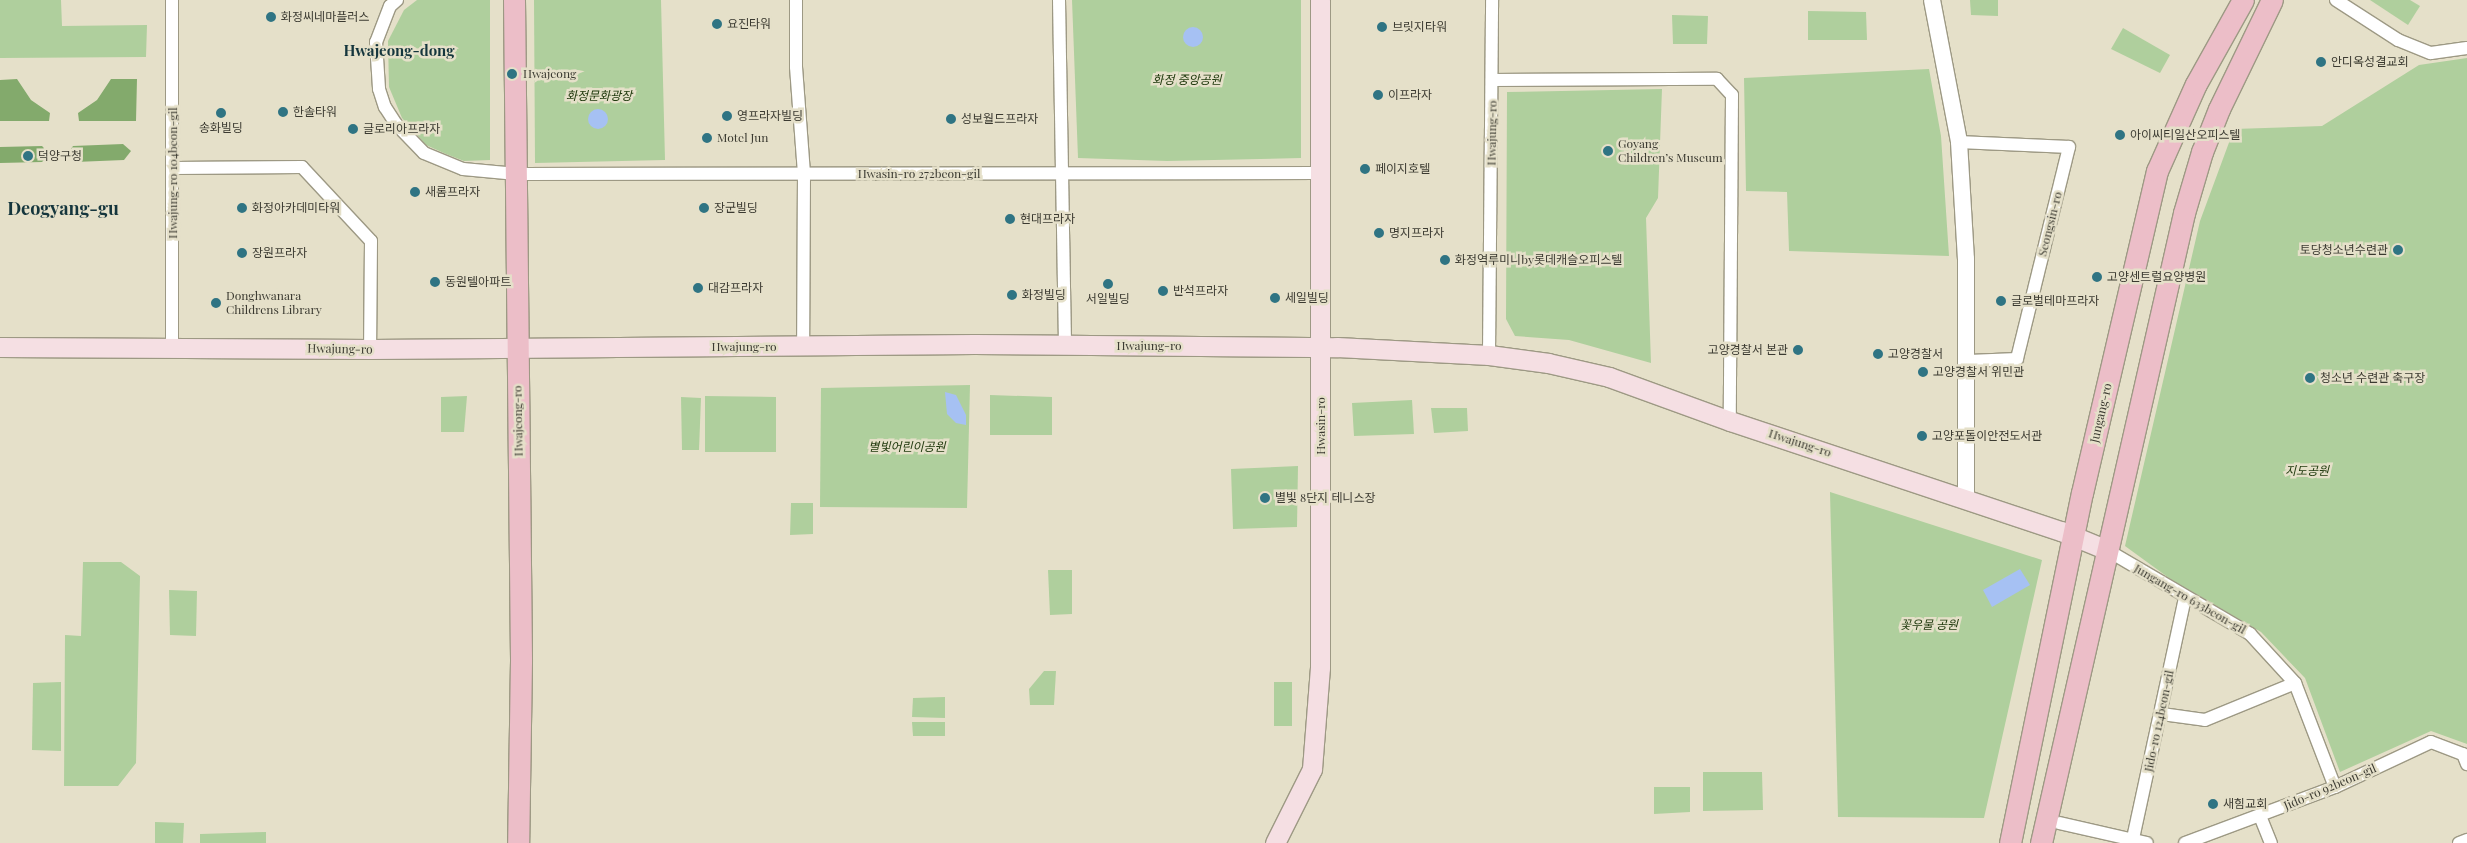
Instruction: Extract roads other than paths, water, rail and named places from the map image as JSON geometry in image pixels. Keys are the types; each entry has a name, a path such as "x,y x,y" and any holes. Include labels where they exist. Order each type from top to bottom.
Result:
{"main road":[{"name":"Hwajeong-ro","path":"514,0 521,661 518,843"},
{"name":"Hwasin-ro","path":"1275,843 1312,769 1320,668 1320,0"},
{"name":"Jungang-ro","path":"2010,843 2042,684 2157,171 2196,84 2243,0"},
{"path":"2042,843 2107,550 2195,176 2219,109 2272,0"},
{"name":"Hwajung-ro","path":"0,347 172,346 370,349 1065,345 1321,346 1489,355 1548,363 1608,377 1730,421 2075,537 2107,550"},
{"path":"1997,843 2042,684"},
{"path":"2057,833 2068,723"}],"street":[{"name":"Hwajung-ro 104beon-gil","path":"172,0 172,346"},
{"name":"Hwasin-ro 272beon-gil","path":"397,0 390,6 376,42 379,90 396,124 424,153 463,169 517,174 1063,175 1321,173"},
{"path":"796,0 796,67 804,174 803,347"},
{"path":"1060,0 1065,345"},
{"name":"Hwajung-ro","path":"1489,355 1492,0"},
{"path":"1932,0 1960,142 1968,361 1966,500"},
{"path":"2336,0 2398,40 2431,53 2467,48"},
{"path":"1492,80 1717,79 1732,94 1730,421"},
{"name":"Seongsin-ro","path":"1960,142 2069,147 2017,359 1968,361"},
{"path":"173,168 302,167 371,241 370,349"},
{"name":"Jungang-ro 633beon-gil","path":"2107,550 2185,598 2250,634 2295,683 2335,787"},
{"name":"Jido-ro 124beon-gil","path":"2132,841 2162,714 2185,598"},
{"path":"2162,714 2206,720 2295,683"},
{"name":"Jido-ro 92beon-gil","path":"2185,843 2335,787 2431,742 2463,754 2467,764"},
{"path":"2260,816 2270,843"},
{"path":"2057,833 2147,843"},
{"path":"2459,843 2467,840"}],"water":[{"path":"1193,27 1200,30 1203,37 1200,44 1193,47 1186,44 1183,37 1186,30"},
{"path":"598,109 605,112 608,119 605,126 598,129 591,126 588,119 591,112"},
{"path":"945,392 956,395 966,415 966,425 956,423 947,414"},
{"path":"2020,569 2030,585 1992,607 1983,590"}],"place":[{"name":"화정씨네마플러스","path":"271,17"},
{"name":"요진타워","path":"717,24"},
{"name":"브릿지타워","path":"1382,27"},
{"name":"안디옥성결교회","path":"2321,62"},
{"name":"Hwajeong","path":"512,74"},
{"name":"이프라자","path":"1378,95"},
{"name":"한솔타워","path":"283,112"},
{"name":"송화빌딩","path":"221,113"},
{"name":"영프라자빌딩","path":"727,116"},
{"name":"성보월드프라자","path":"951,119"},
{"name":"글로리아프라자","path":"353,129"},
{"name":"아이씨티일산오피스텔","path":"2120,135"},
{"name":"Motel Jun","path":"707,138"},
{"name":"Goyang Children’s Museum","path":"1608,151"},
{"name":"덕양구청","path":"28,156"},
{"name":"페이지호텔","path":"1365,169"},
{"name":"새롬프라자","path":"415,192"},
{"name":"화정아카데미타워","path":"242,208"},
{"name":"장군빌딩","path":"704,208"},
{"name":"현대프라자","path":"1010,219"},
{"name":"명지프라자","path":"1379,233"},
{"name":"토당청소년수련관","path":"2398,250"},
{"name":"장원프라자","path":"242,253"},
{"name":"화정역루미니by롯데캐슬오피스텔","path":"1445,260"},
{"name":"고양센트럴요양병원","path":"2097,277"},
{"name":"동원텔아파트","path":"435,282"},
{"name":"서일빌딩","path":"1108,284"},
{"name":"대감프라자","path":"698,288"},
{"name":"반석프라자","path":"1163,291"},
{"name":"화정빌딩","path":"1012,295"},
{"name":"세일빌딩","path":"1275,298"},
{"name":"글로벌테마프라자","path":"2001,301"},
{"name":"Donghwanara Childrens Library","path":"216,303"},
{"name":"고양경찰서 본관","path":"1798,350"},
{"name":"고양경찰서","path":"1878,354"},
{"name":"고양경찰서 위민관","path":"1923,372"},
{"name":"청소년 수련관 축구장","path":"2310,378"},
{"name":"고양포돌이안전도서관","path":"1922,436"},
{"name":"별빛 8단지 테니스장","path":"1265,498"},
{"name":"새힘교회","path":"2213,804"}],"district":[{"name":"Hwajeong-dong","path":"399,51"},
{"name":"Deogyang-gu","path":"63,208"}],"park label":[{"name":"화정 중앙공원","path":"1187,80"},
{"name":"화정문화광장","path":"599,96"},
{"name":"별빛어린이공원","path":"907,447"},
{"name":"지도공원","path":"2307,471"},
{"name":"꽃우물 공원","path":"1929,625"}]}
